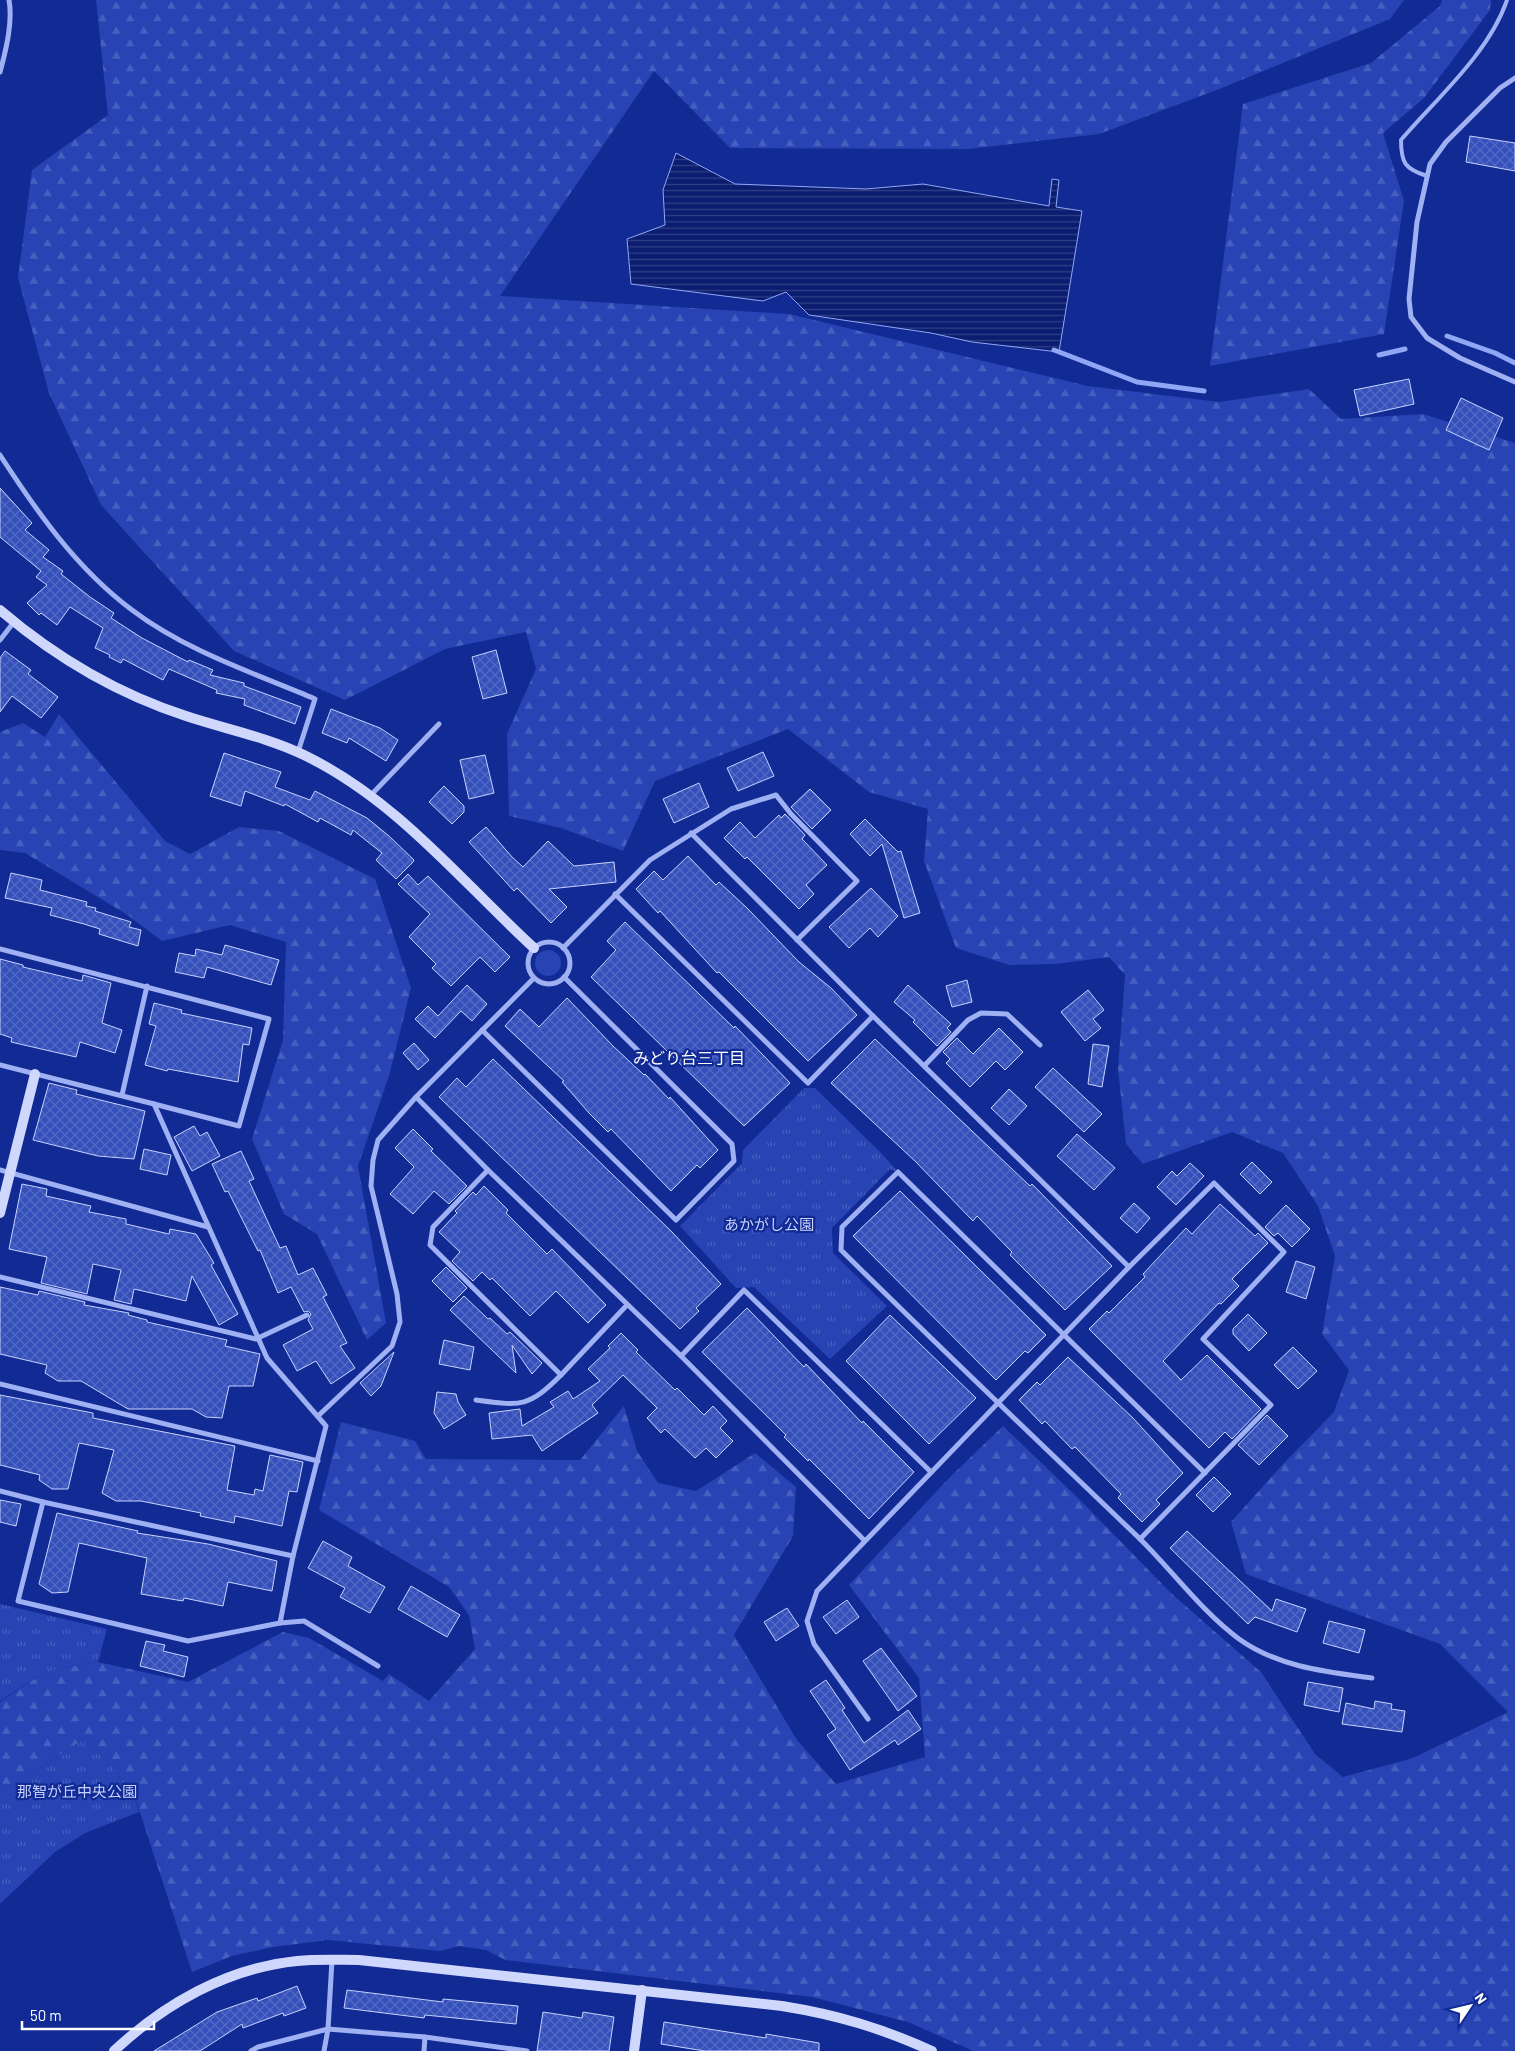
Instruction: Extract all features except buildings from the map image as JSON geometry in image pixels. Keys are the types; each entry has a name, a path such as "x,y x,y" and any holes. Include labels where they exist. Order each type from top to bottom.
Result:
{"street":[{"path":"0,72 6,48 9,0"},
{"path":"1515,78 1500,88 1446,142 1430,164 1417,222 1409,299 1411,317 1427,338 1460,358 1515,382"},
{"path":"0,455 28,498 76,560 132,610 185,643 315,699 298,752"},
{"path":"0,610 14,622 79,667 138,697 184,716 298,752 371,795 402,820 534,948"},
{"path":"0,640 14,622"},
{"path":"371,795 439,724"},
{"path":"563,948 650,860 731,810 776,795 791,814 857,881 797,940"},
{"path":"691,833 873,1016 1129,1267"},
{"path":"615,894 808,1083 873,1016"},
{"path":"551,942 563,948 570,965 564,977 553,983 547,983 534,978 528,964 534,948 539,944 551,942"},
{"path":"0,949 269,1019 240,1126 0,1065"},
{"path":"482,1030 676,1220 734,1161 732,1144 564,977"},
{"path":"318,1416 392,1346 400,1322 396,1294 371,1186 372,1160 378,1140 416,1097 534,978"},
{"path":"122,1095 147,986"},
{"path":"925,1065 968,1020 981,1014 1007,1014 1040,1045"},
{"path":"0,1213 5,1172 35,1074"},
{"path":"416,1097 488,1170 681,1356 864,1540"},
{"path":"154,1104 266,1358 326,1426 293,1556 280,1623"},
{"path":"488,1170 433,1226 430,1245 561,1375"},
{"path":"5,1172 208,1227"},
{"path":"1205,1473 898,1172 842,1227 841,1250 997,1404 1140,1539 1206,1608 1240,1639 1278,1659 1317,1671 1372,1678"},
{"path":"868,1719 814,1644 807,1621 817,1591 864,1540 1129,1267 1214,1183 1284,1252 1203,1338 1271,1406 1140,1539"},
{"path":"0,1277 256,1339 307,1315"},
{"path":"681,1356 744,1290 931,1472"},
{"path":"476,1400 522,1404 540,1396 627,1305"},
{"path":"0,1384 318,1461"},
{"path":"0,1491 293,1556"},
{"path":"43,1502 18,1601 188,1641 280,1623 304,1621 378,1666"},
{"path":"324,2051 328,2029 332,1960"},
{"path":"114,2051 161,2012 191,1994 234,1976 296,1961 332,1960 359,1960 782,2006 834,2014 888,2031 932,2051"},
{"path":"634,2051 642,1990"},
{"path":"251,2051 258,2047 328,2029 425,2037 527,2051"},
{"path":"424,2051 425,2037"}],"lane":[{"path":"1427,176 1411,171 1401,157 1401,140 1445,92 1482,46 1500,20 1507,0"}],"green space":[{"path":"96,0 1404,0 1390,19 1222,88 1099,134 968,149 730,148 654,71 500,296 789,314 1088,386 1219,402 1309,389 1341,419 1423,414 1515,443 1515,2051 973,2051 908,2022 812,1997 505,1960 486,1950 459,1946 440,1951 328,1940 273,1947 232,1956 192,1972 134,1794 87,1737 11,1787 0,1783 0,1702 39,1676 57,1669 98,1662 188,1682 283,1632 309,1638 383,1681 389,1674 429,1701 475,1649 469,1615 449,1587 319,1510 341,1422 415,1441 426,1459 580,1460 624,1406 637,1451 658,1483 696,1491 755,1453 796,1487 793,1536 734,1635 797,1740 836,1784 925,1757 919,1678 849,1585 949,1478 1003,1426 1080,1500 1172,1594 1261,1672 1315,1754 1343,1777 1413,1758 1508,1712 1440,1644 1246,1574 1231,1522 1284,1463 1334,1412 1349,1370 1322,1334 1335,1256 1318,1206 1283,1153 1232,1132 1143,1164 1126,1144 1118,1069 1125,975 1109,957 1056,964 1009,965 956,948 924,861 928,809 869,792 788,729 655,781 623,851 561,828 509,816 507,734 536,669 526,632 445,649 345,700 234,651 101,505 49,393 18,278 32,170 108,115"},
{"path":"1442,0 1491,0 1490,10 1424,98 1383,133 1404,201 1384,334 1210,366 1243,104 1371,63 1440,6"},
{"path":"59,714 165,841 190,854 239,827 279,831 375,879 411,988 389,1076 358,1166 386,1323 367,1340 317,1234 284,1214 252,1139 283,1040 286,942 230,925 162,941 126,914 25,853 0,850 0,732 23,723 45,737"},
{"path":"548,950 557,954 561,963 557,972 548,976 539,972 535,963 539,954"},
{"name":"あかがし公園","path":"804,1088 815,1088 898,1172 890,1169 832,1228 833,1253 887,1306 830,1359 754,1287 736,1288 680,1226 742,1163 743,1150"},
{"path":"0,1604 107,1629 98,1662 57,1669 39,1676 0,1701"},
{"name":"那智が丘中央公園","path":"87,1737 134,1794 139,1812 85,1833 55,1852 0,1904 0,1783 11,1787"}],"shaded area":[{"path":"676,153 735,184 866,189 923,184 1049,206 1052,179 1059,180 1056,207 1082,211 1059,352 972,342 931,333 809,315 786,292 763,301 631,284 627,239 665,225 663,190"}],"waterway":[{"path":"1447,336 1495,353 1515,363"},
{"path":"1379,355 1405,349"},
{"path":"1054,350 1137,382 1204,391"}],"district":[{"name":"みどり台三丁目","path":"689,1058"}]}
